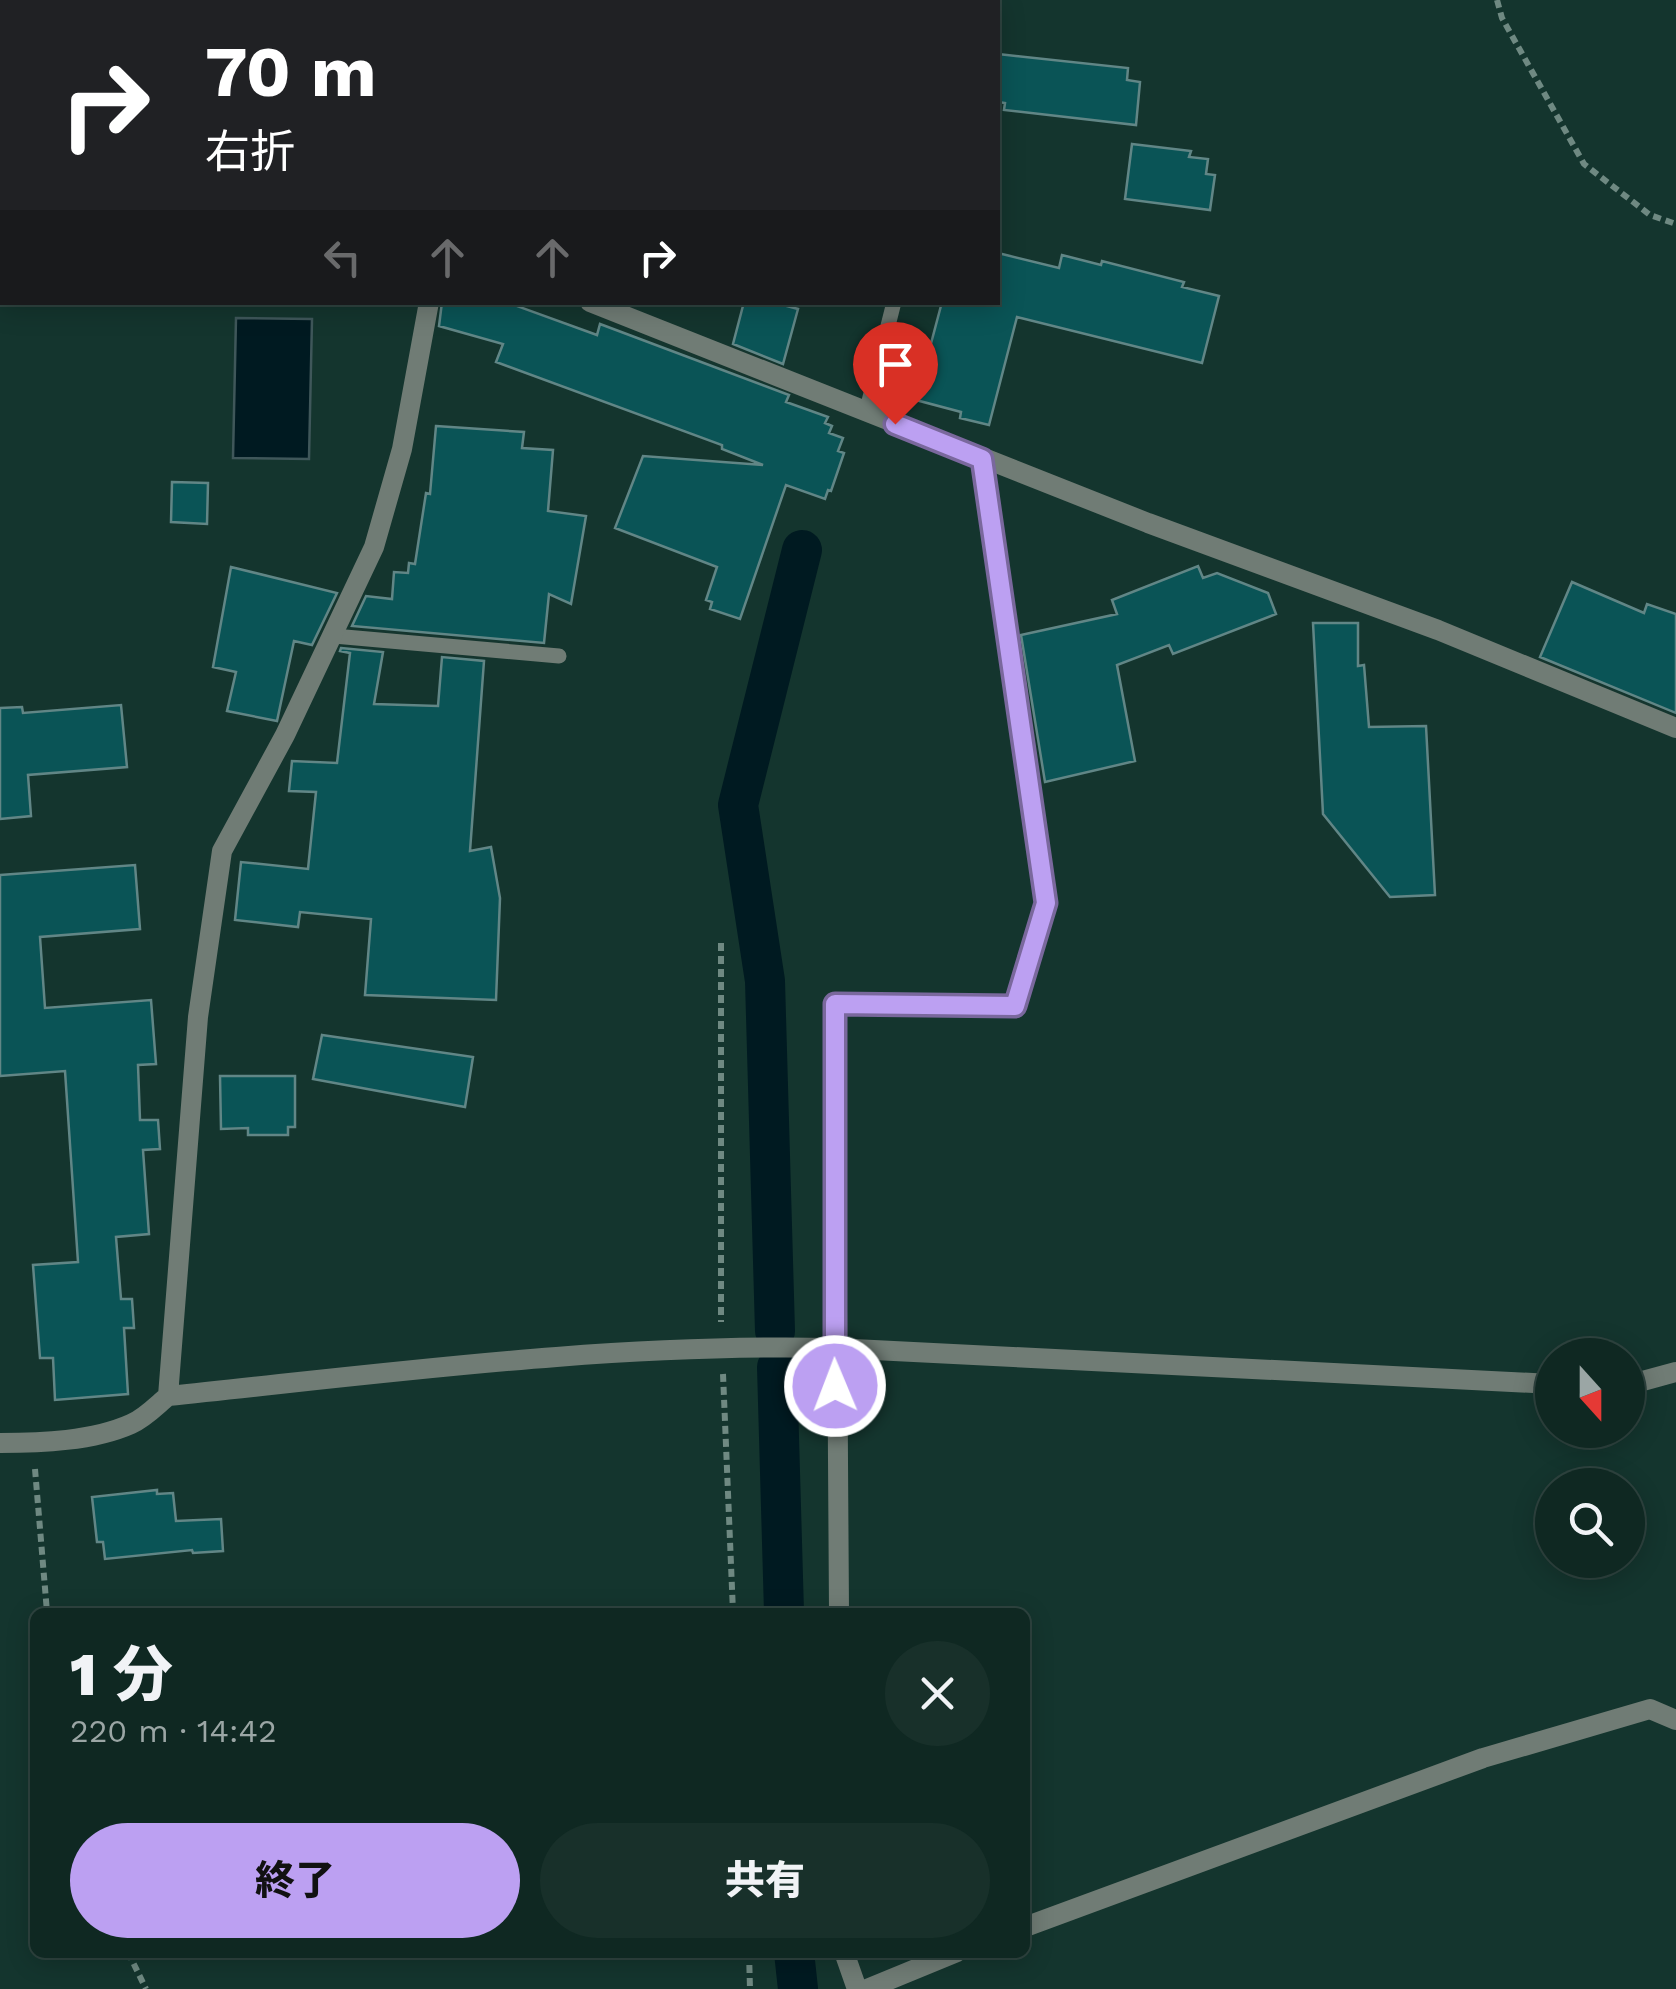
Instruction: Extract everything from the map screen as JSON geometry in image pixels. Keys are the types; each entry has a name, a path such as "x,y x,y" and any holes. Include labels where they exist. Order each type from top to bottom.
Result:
{"street":[{"path":"168,1396 198,1017 222,851 334,636 374,548 391,495 428,305"},
{"path":"597,305 982,459 1438,630 1676,728"},
{"path":"838,1608 835,1004 1015,1006 1046,903 982,459"},
{"path":"0,1443 33,1443 112,1431 135,1423 168,1396 566,1354 722,1346 834,1348 1535,1383"},
{"path":"1645,1380 1676,1372"},
{"path":"1030,1926 1483,1758 1650,1709 1676,1720"},
{"path":"846,1958 857,1989"},
{"path":"867,1989 943,1958"}],"lane":[{"path":"866,413 893,305"},
{"path":"334,636 560,656"}],"path":[{"path":"1497,0 1502,18 1584,164 1650,215 1676,224"},
{"path":"721,943 722,1346 734,1608"},
{"path":"33,1443 47,1608"},
{"path":"131,1958 146,1989"},
{"path":"749,1958 750,1989"}],"water":[{"path":"236,318 312,319 309,459 233,458"}],"building":[{"path":"1000,54 1128,68 1127,80 1140,82 1136,125 1004,110 1005,103 1000,102"},
{"path":"1132,144 1191,151 1189,157 1208,159 1206,174 1215,175 1210,210 1125,199"},
{"path":"1000,253 1059,268 1062,255 1101,265 1102,261 1184,282 1182,287 1219,296 1202,363 1017,317 989,425 960,418 961,412 916,400 941,305 1000,305"},
{"path":"442,305 514,305 597,335 600,324 789,395 786,402 828,417 825,423 832,426 829,433 843,438 838,451 844,453 831,491 825,499 786,485 740,619 710,609 712,602 706,600 717,567 615,528 643,456 763,465 722,449 722,445 496,362 503,344 439,326"},
{"path":"743,305 798,309 783,364 733,344"},
{"path":"436,426 524,432 522,448 553,450 548,511 586,516 571,604 549,594 544,643 352,626 366,596 392,599 394,572 408,573 409,563 415,564 426,493 430,494"},
{"path":"172,482 208,483 207,524 171,522"},
{"path":"1198,566 1203,578 1217,573 1268,593 1276,614 1173,654 1169,645 1117,665 1135,761 1045,782 1021,635 1117,614 1112,600"},
{"path":"231,567 337,593 312,645 294,641 277,721 227,711 236,672 213,667"},
{"path":"1572,582 1644,613 1647,604 1676,614 1676,713 1540,657"},
{"path":"1313,623 1358,623 1358,666 1364,665 1369,727 1426,726 1435,895 1390,897 1323,814"},
{"path":"341,648 383,652 374,704 438,706 442,657 484,661 470,851 491,847 500,898 496,1000 365,995 371,919 300,912 298,927 235,920 241,862 308,869 316,792 289,791 292,761 337,763 350,653 340,651"},
{"path":"121,705 127,767 28,775 31,816 0,819 0,708 22,707 23,713"},
{"path":"135,865 140,929 40,937 45,1008 151,1000 156,1064 138,1065 140,1120 158,1120 160,1149 143,1150 149,1234 116,1237 121,1299 132,1299 134,1328 124,1328 128,1394 55,1400 53,1358 40,1358 33,1265 78,1262 65,1071 0,1076 0,875"},
{"path":"322,1035 473,1057 465,1107 313,1079"},
{"path":"220,1076 295,1076 295,1127 288,1127 288,1135 248,1135 248,1128 221,1129"},
{"path":"157,1490 157,1494 173,1493 176,1521 221,1519 223,1551 192,1550 105,1559 103,1542 97,1542 92,1497"}],"waterway":[{"path":"775,1331 765,981 738,805 802,550"},
{"path":"777,1367 784,1608"},
{"path":"795,1958 798,1989"}],"route":[{"path":"835,1386 835,1004 1015,1006 1046,903 982,459 895,424"}]}
